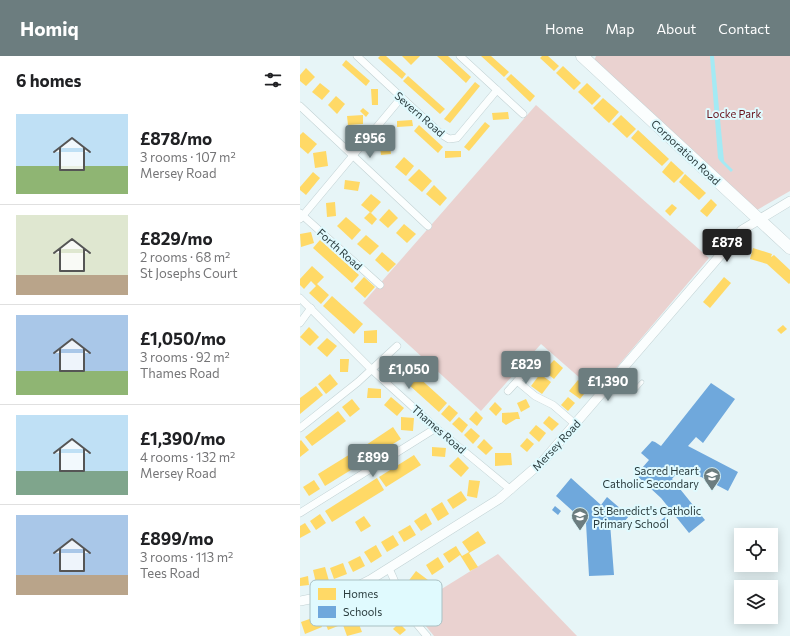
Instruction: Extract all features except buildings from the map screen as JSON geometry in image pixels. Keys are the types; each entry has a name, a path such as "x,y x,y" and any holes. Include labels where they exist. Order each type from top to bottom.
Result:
{"main road":[{"name":"Corporation Road","path":"582,56 790,248"}],"street":[{"name":"Severn Road","path":"357,56 441,134 449,139 457,138 497,90"},
{"path":"460,56 523,114"},
{"path":"301,216 402,98"},
{"path":"300,106 428,226"},
{"name":"Mersey Road","path":"369,580 468,519 511,490 543,461 742,230 790,201"},
{"name":"Forth Road","path":"301,216 380,285"},
{"name":"Thames Road","path":"300,298 372,369 436,428 511,490"},
{"path":"301,320 311,308"},
{"path":"300,428 348,391 396,346"},
{"path":"508,391 531,366"},
{"path":"517,381 535,396 553,405 575,424"},
{"path":"300,512 436,428"},
{"path":"389,569 395,580"},
{"name":"Mersey Road","path":"300,601 310,599"},
{"path":"418,626 424,635"}],"lane":[{"path":"634,391 642,382"}],"green space":[{"name":"Locke Park","path":"596,56 790,56 790,191 757,210 594,61"},
{"path":"536,105 709,258 596,392 541,344 481,411 363,303"},
{"path":"498,554 577,636 434,636 426,626 442,626 442,589"}],"water":[{"path":"710,56 714,56 724,161 733,170 731,172 718,158"}],"place":[{"name":"Sacred Heart Catholic Secondary","path":"712,491"},
{"name":"St Benedict's Catholic Primary School","path":"580,531"}]}
